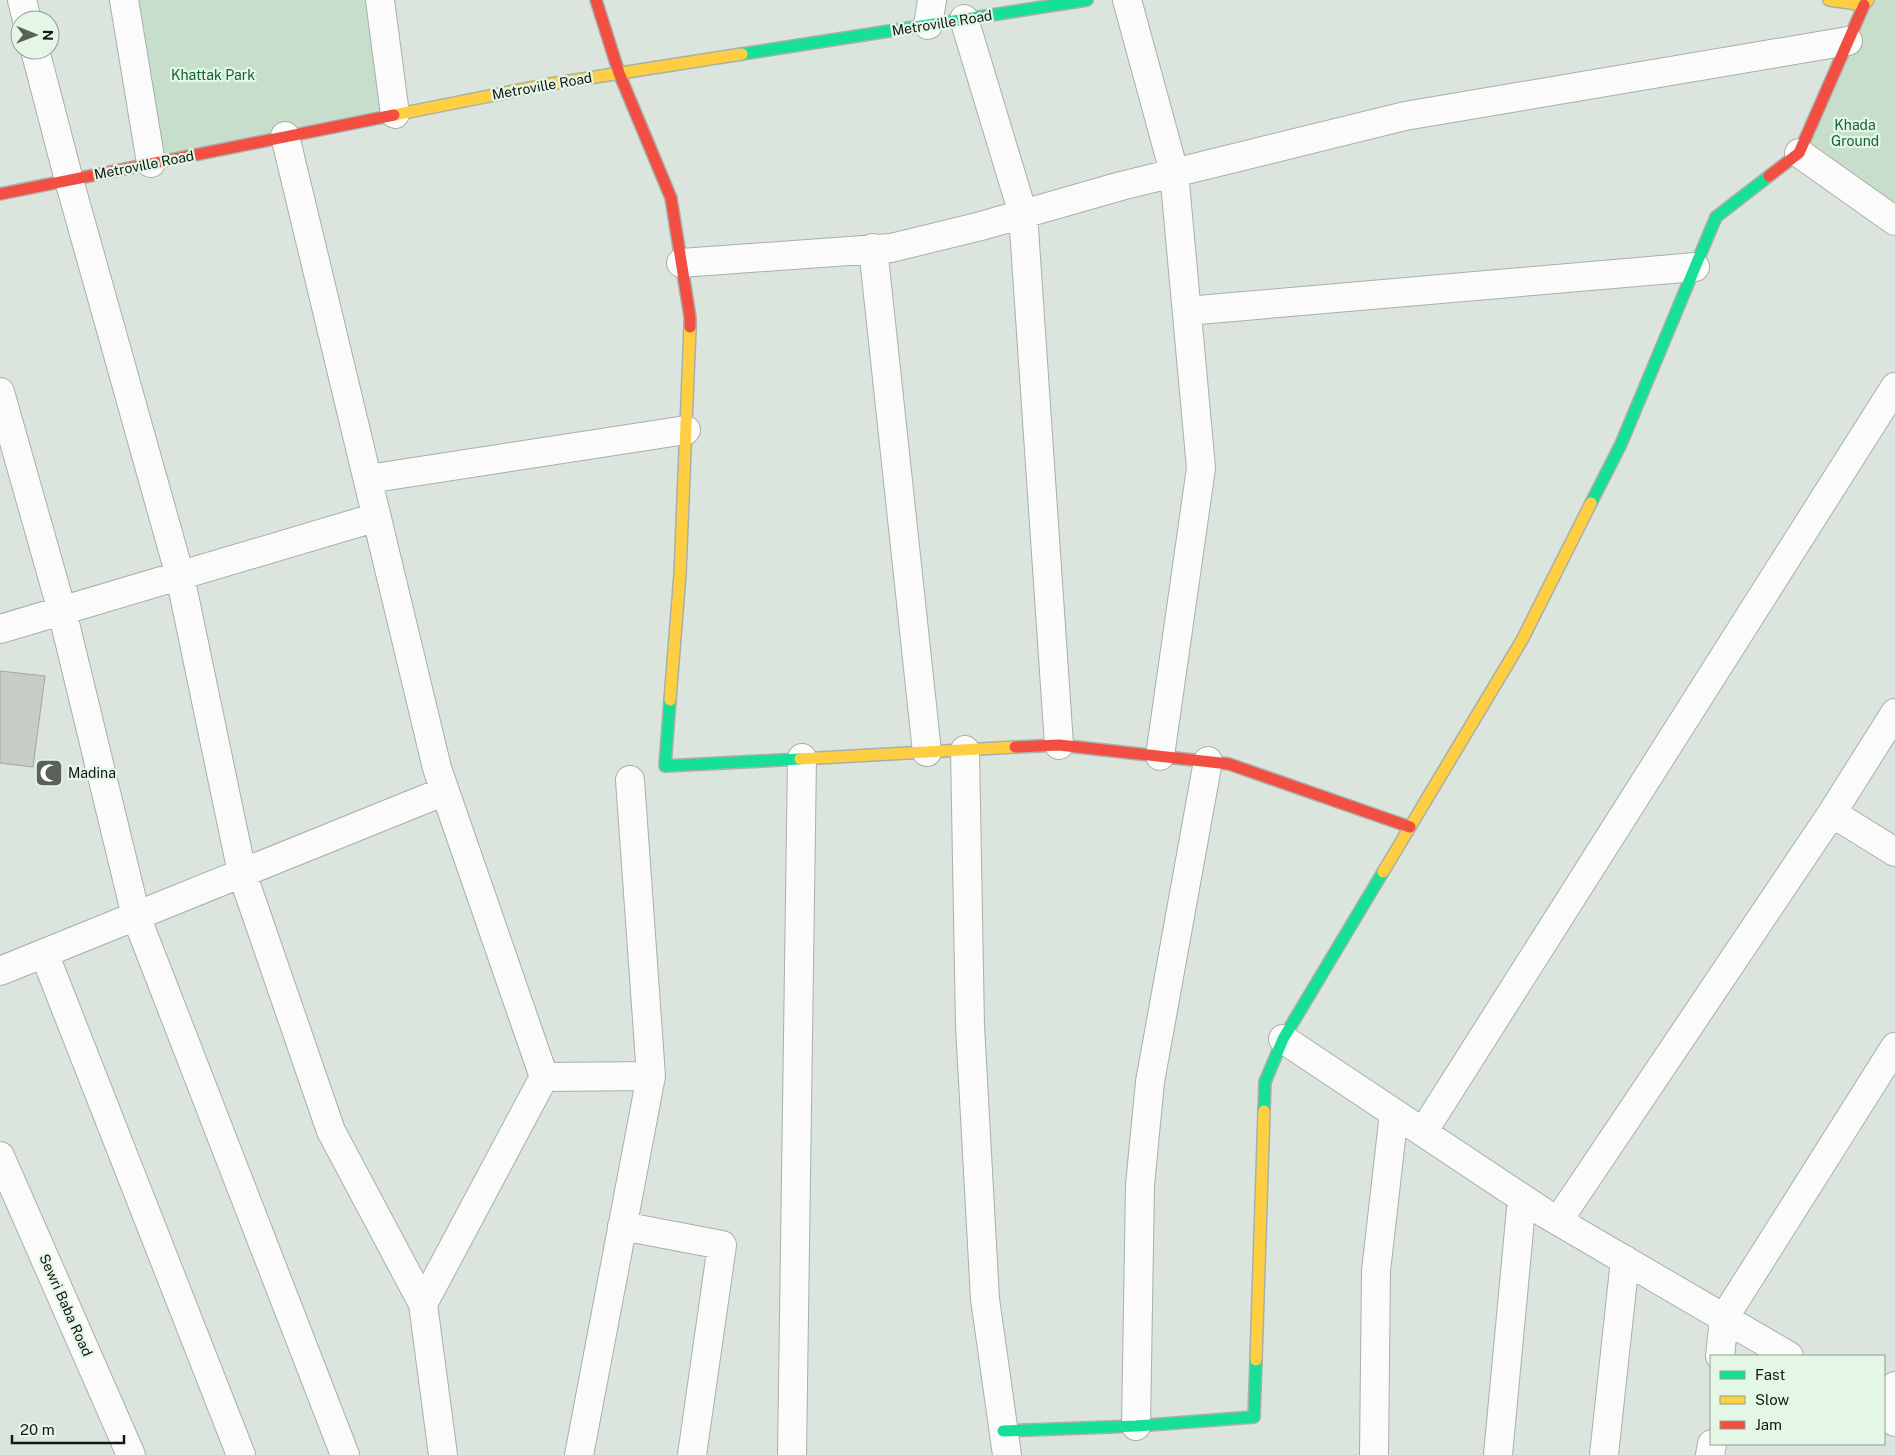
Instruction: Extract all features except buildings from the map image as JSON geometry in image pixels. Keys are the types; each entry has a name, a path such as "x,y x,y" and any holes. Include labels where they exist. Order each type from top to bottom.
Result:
{"street":[{"path":"124,0 151,163"},
{"path":"380,0 395,114"},
{"path":"596,0 619,73 671,198 690,318 680,574 664,766 1059,745 1229,764 1410,827"},
{"name":"Metroville Road","path":"0,194 395,114 544,85 619,73 930,12 964,19 1087,0"},
{"path":"1127,0 1174,172 1201,468 1160,756"},
{"path":"965,750 970,1026 985,1299 1005,1443 1136,1426 1254,1417 1265,1082 1283,1039 1522,640 1621,444 1716,216 1799,153 1866,2 1829,0"},
{"path":"964,19 1023,214 1059,745"},
{"path":"681,263 891,248 1174,172 1405,116 1848,41"},
{"path":"38,60 69,180 180,576 242,873 331,1131 422,1304 443,1455"},
{"path":"284,136 438,768 544,1077 422,1304"},
{"path":"1799,153 1895,221"},
{"path":"873,248 927,752"},
{"path":"1187,311 1695,267"},
{"path":"1423,1132 1895,387"},
{"path":"0,392 62,611 136,916 346,1455"},
{"path":"368,479 686,430"},
{"path":"0,629 377,517"},
{"path":"1558,1221 1832,813 1895,714"},
{"path":"792,1455 802,758"},
{"path":"1136,1426 1140,1185 1150,1082 1208,761"},
{"path":"579,1455 651,1076 630,780"},
{"path":"0,971 445,791"},
{"path":"1832,813 1895,852"},
{"path":"44,953 241,1455"},
{"path":"1283,1039 1558,1221 1787,1355"},
{"path":"1720,1355 1724,1318 1895,1047"},
{"path":"544,1077 651,1076"},
{"path":"1374,1455 1376,1271 1394,1113"},
{"name":"Sewri Baba Road","path":"0,1156 132,1455"},
{"path":"1498,1455 1522,1198"},
{"path":"622,1226 722,1245 692,1455"},
{"path":"1604,1455 1625,1260"},
{"path":"1885,1401 1895,1386"}],"green space":[{"name":"Khattak Park","path":"124,0 380,0 395,114 151,163"},
{"name":"Khada Ground","path":"1868,0 1895,0 1895,219 1806,148"}],"traffic: fast":[{"path":"742,54 1087,0"},
{"path":"1591,503 1621,444 1716,217 1769,176"},
{"path":"670,700 665,766 800,759"},
{"path":"1264,1111 1265,1082 1283,1039 1383,872"},
{"path":"1003,1431 1136,1426 1254,1417 1256,1360"}],"traffic: slow":[{"path":"1829,0 1864,5 1868,0"},
{"path":"394,115 544,85 742,54"},
{"path":"670,700 680,574 690,327"},
{"path":"1383,872 1522,640 1591,503"},
{"path":"800,759 1015,747"},
{"path":"1256,1360 1264,1111"}],"traffic: jam":[{"path":"596,0 619,73 671,198 690,327"},
{"path":"1769,176 1799,153 1864,5"},
{"path":"0,194 394,115"},
{"path":"1015,747 1059,745 1229,764 1410,827"}],"place":[{"name":"Madina","path":"49,773"}]}
